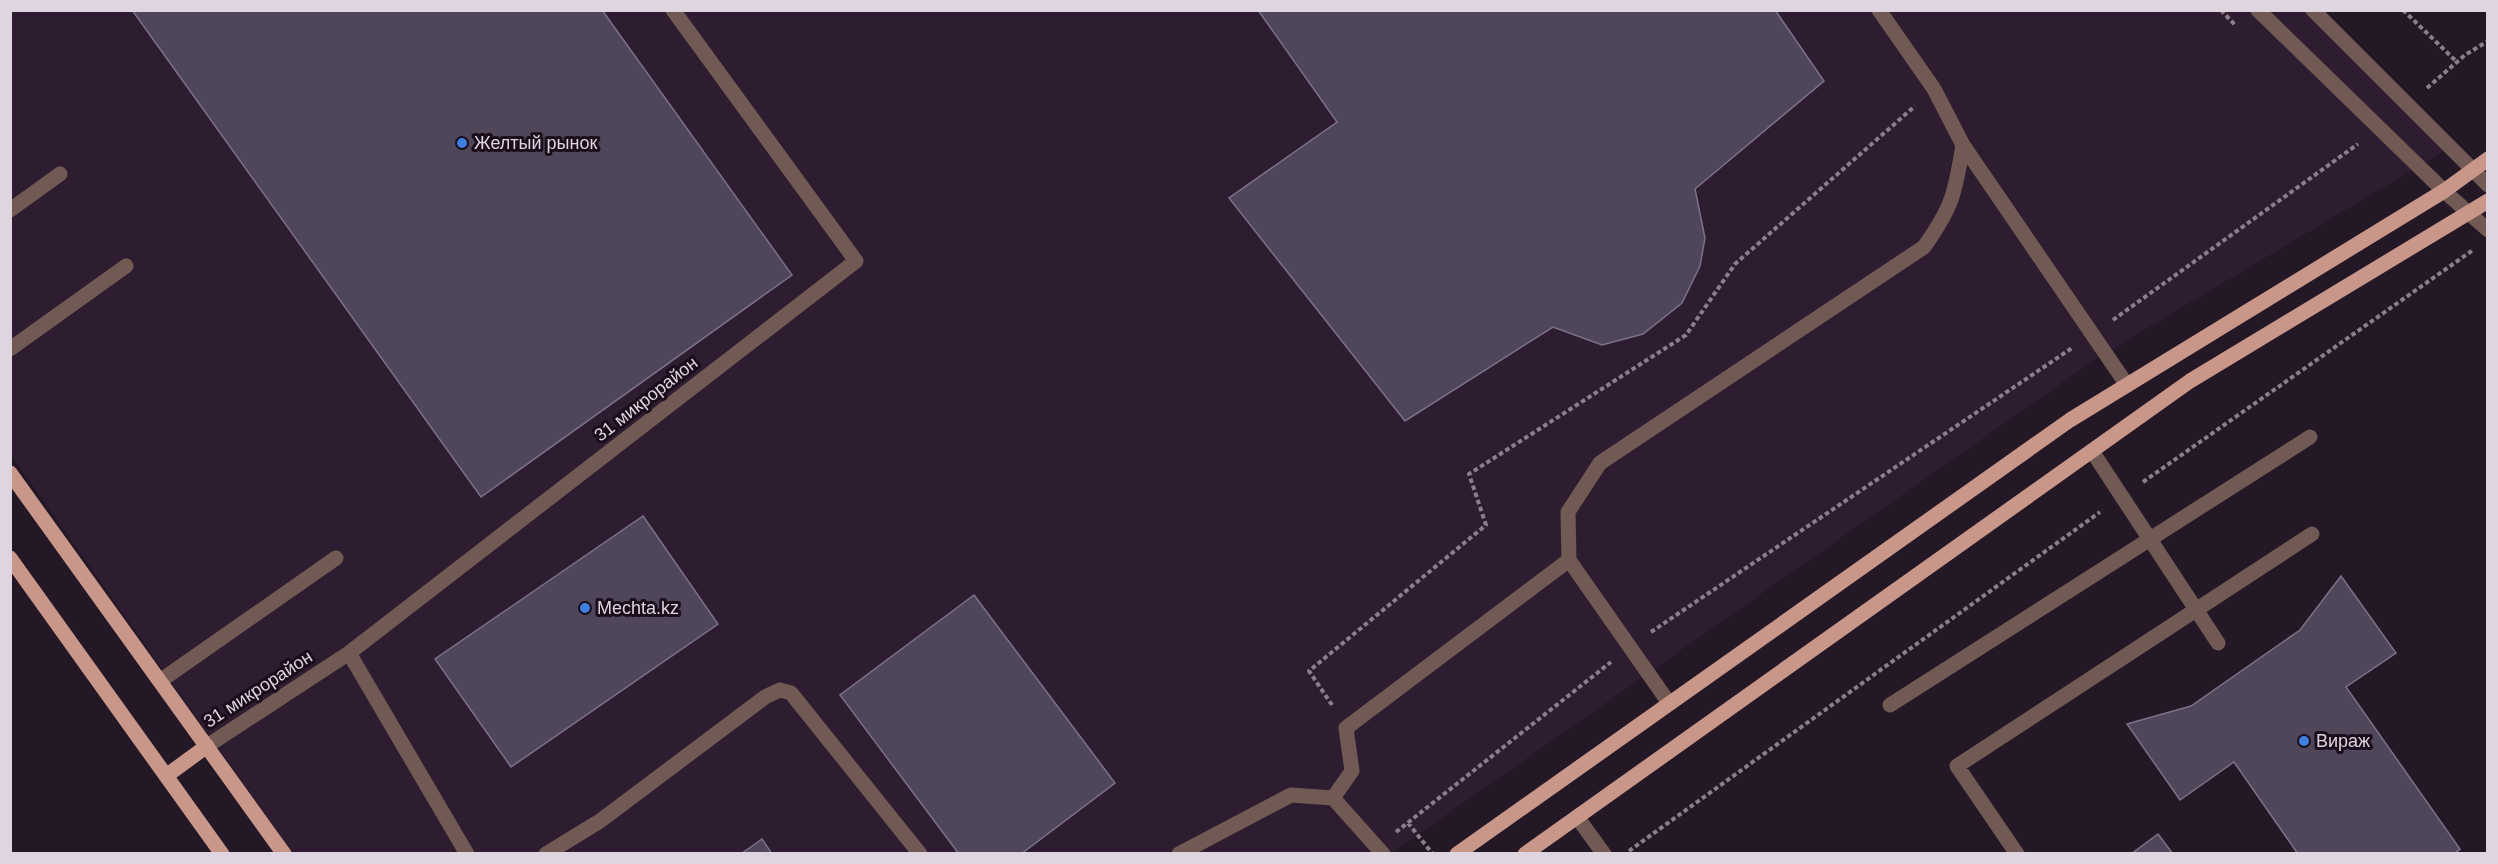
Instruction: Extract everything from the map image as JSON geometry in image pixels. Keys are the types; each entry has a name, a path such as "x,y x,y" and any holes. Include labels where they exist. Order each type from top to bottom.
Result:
{"main road":[{"path":"1456,854 2070,420 2444,191 2487,159"},
{"path":"1525,854 2190,381 2470,214 2487,201"},
{"path":"11,475 284,854"},
{"path":"10,558 222,854"},
{"path":"166,776 207,746"}],"street":[{"name":"31 микрорайон","path":"207,746 349,653 856,261 673,10"},
{"path":"1879,10 1934,89 1963,145 2127,385"},
{"path":"2258,10 2487,230"},
{"path":"2313,10 2487,185"},
{"path":"1669,703 1569,560 1568,512 1600,463 1924,247 1946,215 1956,192 1963,145"},
{"path":"10,210 60,174"},
{"path":"10,349 126,266"},
{"path":"1890,705 2148,538 2310,437"},
{"path":"2092,451 2218,643"},
{"path":"2017,854 1957,766 2312,534"},
{"path":"160,681 336,558"},
{"path":"1333,798 1352,771 1346,728 1569,560"},
{"path":"349,653 467,854"},
{"path":"546,854 600,820 765,697 780,690 791,693 920,854"},
{"path":"1179,854 1292,795 1333,798 1380,850"},
{"path":"1577,817 1604,854"}],"path":[{"path":"2403,10 2457,62"},
{"path":"2407,106 2457,62 2487,41"},
{"path":"1346,728 1309,671 1486,525 1469,474 1686,334 1735,264 1934,89"},
{"path":"1380,850 1408,823 1631,646 2093,334 2379,128"},
{"path":"1626,854 2122,496 2478,247"},
{"path":"1408,823 1432,854"}],"shaded area":[{"path":"10,11 2323,11 2454,145 2096,359 1392,853 292,853 11,455"}],"building":[{"name":"Желтый рынок","path":"132,10 602,10 792,275 481,497"},
{"path":"1258,10 1775,10 1824,81 1695,189 1705,238 1700,266 1682,303 1643,334 1602,345 1553,327 1405,421 1229,198 1337,122"},
{"path":"643,516 718,624 511,767 435,659"},
{"path":"2341,576 2396,653 2346,687 2460,849 2454,854 2298,854 2234,762 2180,800 2127,724 2191,706 2300,630"},
{"path":"974,595 1115,783 1021,854 959,854 840,695"},
{"path":"2158,834 2173,854 2131,854"},
{"path":"762,839 772,854 741,854"}],"place":[{"name":"Желтый рынок","path":"462,143"},
{"name":"Mechta.kz","path":"585,608"},
{"name":"Вираж","path":"2304,741"}]}
